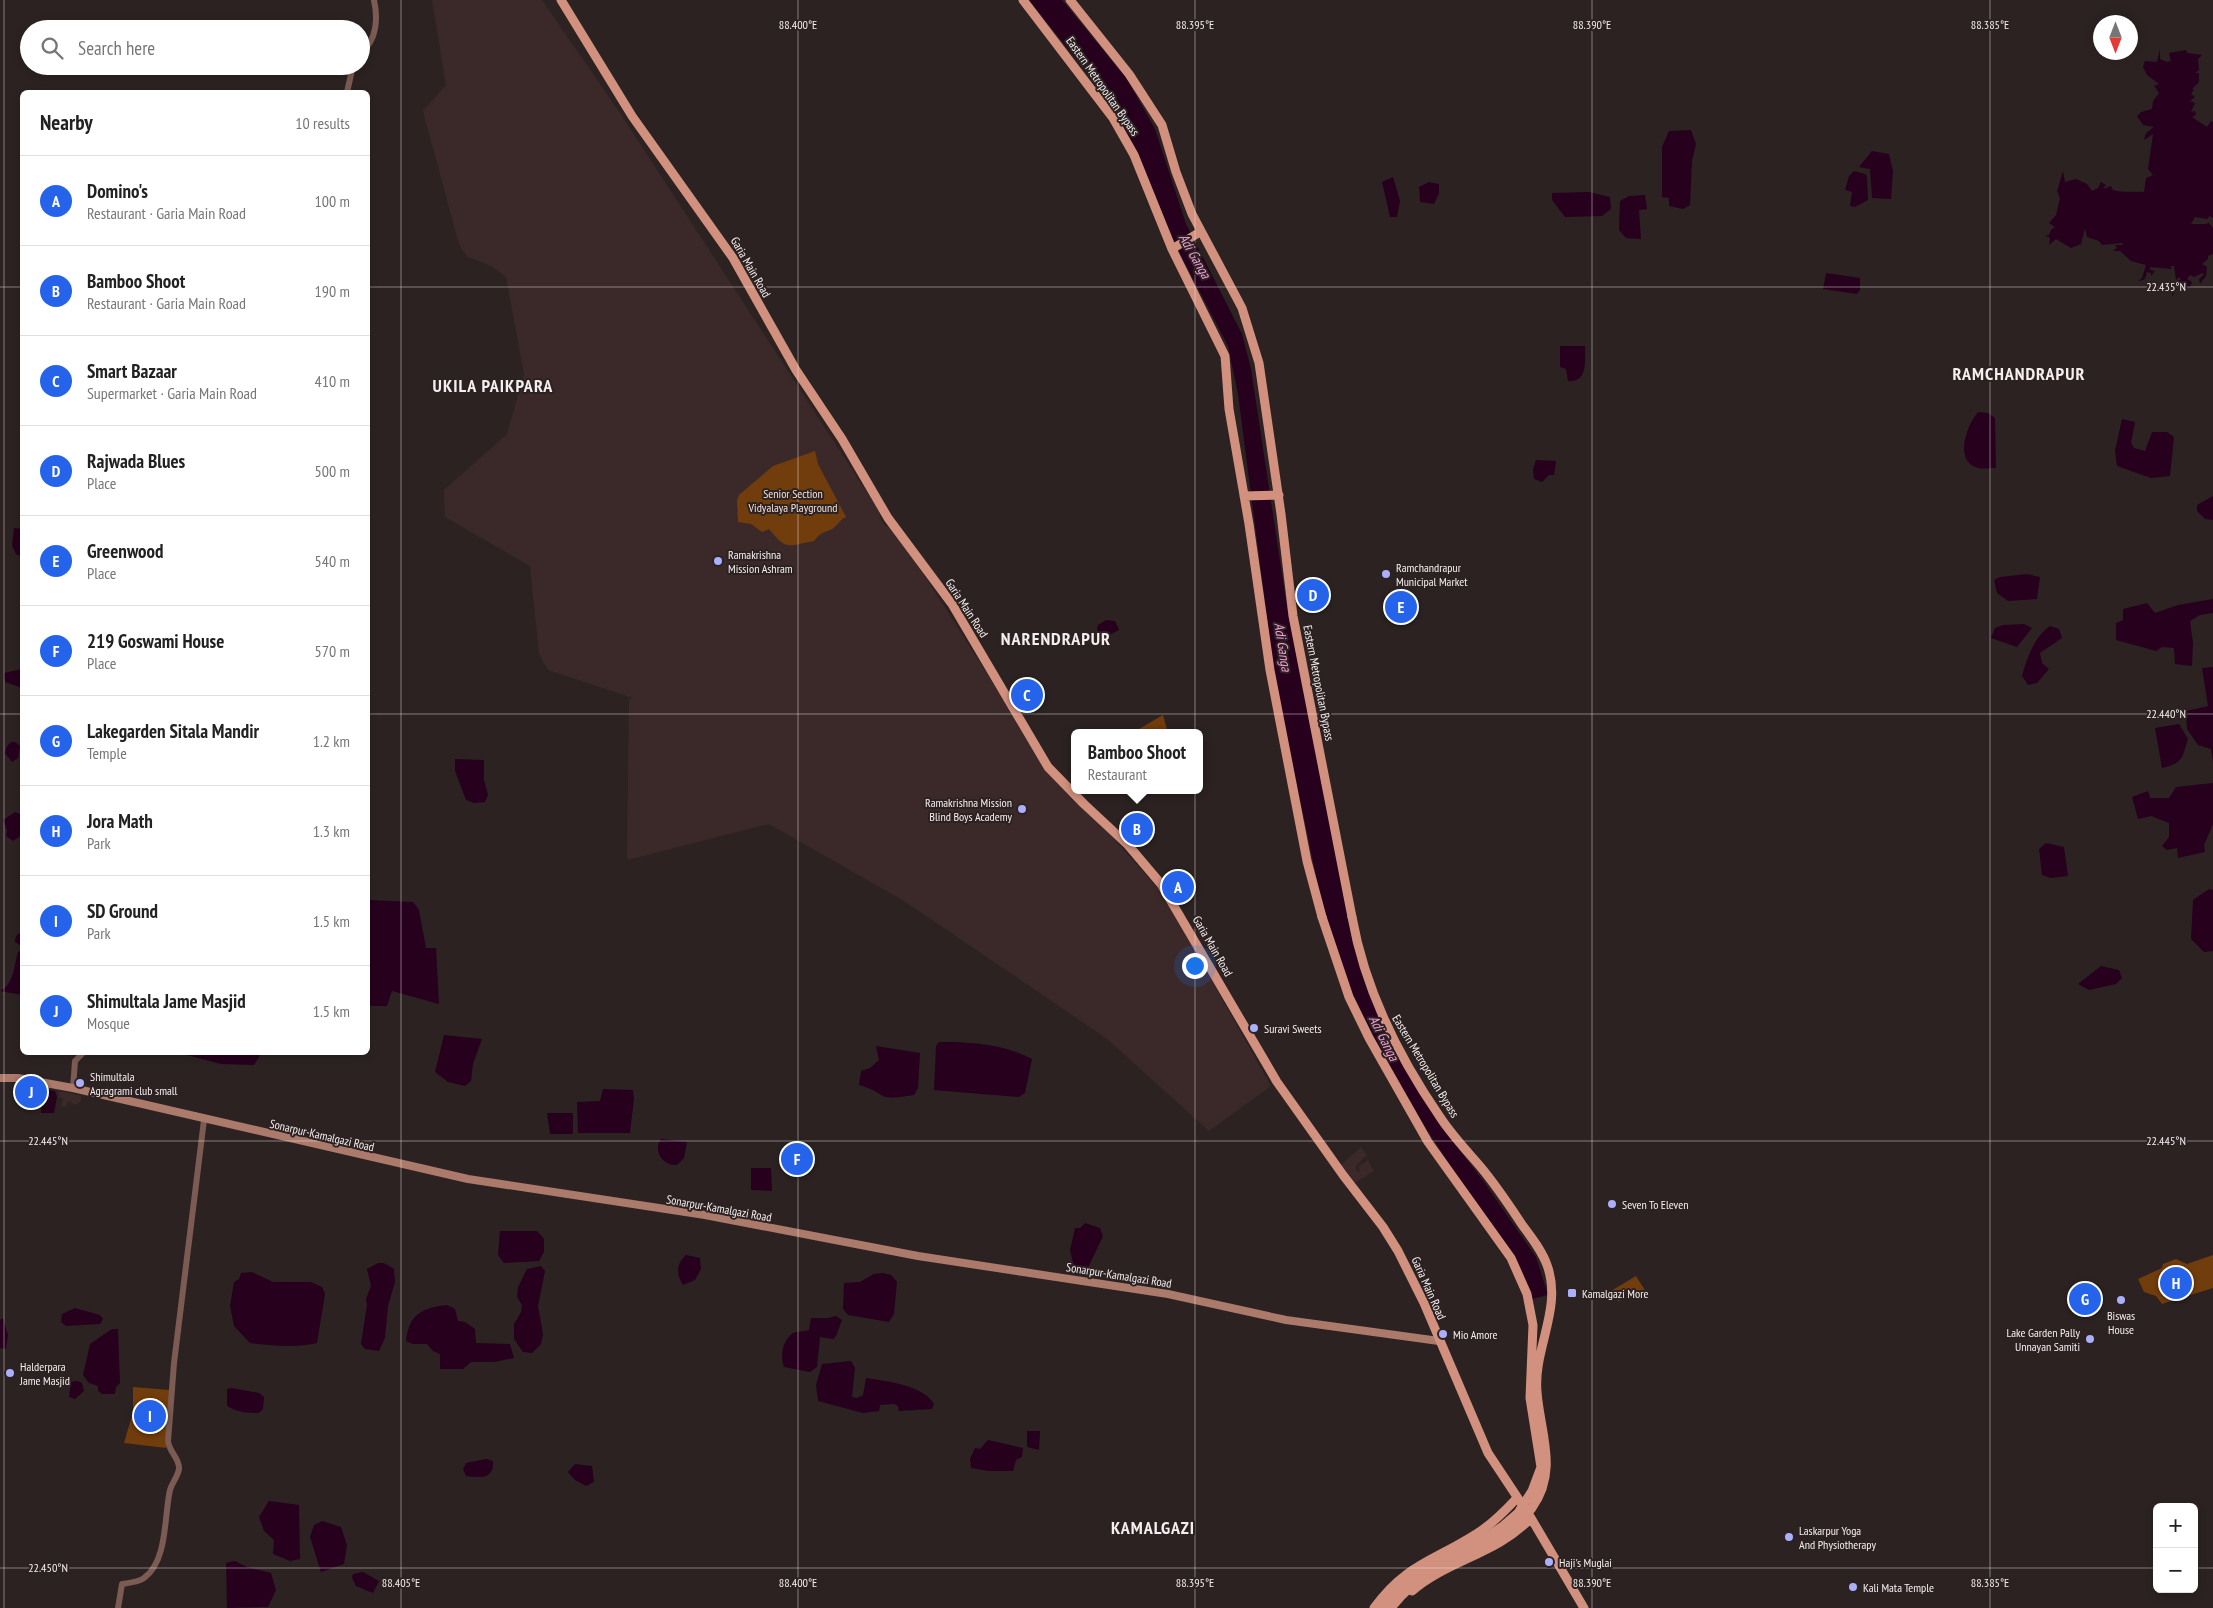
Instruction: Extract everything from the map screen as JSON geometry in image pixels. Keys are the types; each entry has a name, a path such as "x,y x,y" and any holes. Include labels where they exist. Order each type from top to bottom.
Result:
{"main road":[{"name":"Garia Main Road","path":"561,0 632,116 733,258 796,370 842,440 888,518 952,604 1048,767 1071,790"},
{"name":"Eastern Metropolitan Bypass","path":"1023,0 1113,118 1134,155 1174,247 1225,356 1229,409 1270,670 1306,861 1322,917 1349,997 1369,1038 1428,1142 1511,1258 1528,1294 1533,1325 1530,1398 1540,1466 1532,1491 1518,1513 1503,1526 1482,1540 1434,1562 1410,1578 1380,1608"},
{"name":"Eastern Metropolitan Bypass","path":"1070,0 1129,74 1157,114 1196,234 1242,308 1260,362 1293,616 1362,963 1386,1024 1440,1118 1498,1190 1538,1247 1547,1265 1552,1297 1536,1382 1548,1464 1542,1488 1532,1508 1508,1530 1486,1545 1432,1571 1415,1582 1391,1608"},
{"path":"1174,247 1196,234"},
{"path":"1244,496 1278,495"},
{"name":"Garia Main Road","path":"1075,794 1146,864 1175,904 1277,1082 1343,1175 1383,1227 1398,1251 1424,1303 1439,1342 1488,1452 1584,1608"},
{"name":"Sonarpur-Kamalgazi Road","path":"0,1078 18,1078 73,1088 468,1180 705,1215 918,1256 1168,1294 1286,1320 1439,1342"},
{"path":"1374,1608 1395,1583 1408,1572 1476,1534 1516,1499"},
{"path":"1396,1608 1416,1587 1452,1566 1500,1543 1520,1529 1530,1518"}],"street":[{"path":"370,42 374,37 376,16 374,0"},
{"path":"348,90 352,75"},
{"path":"73,1088 76,1061 81,1055"},
{"path":"118,1608 122,1584 143,1579 154,1565 162,1547 170,1490 179,1470 178,1463 169,1450 168,1441 174,1364 204,1120"}],"shaded area":[{"name":"Ramakrishna Mission Ashram","path":"432,0 542,0 620,113 879,511 884,525 892,527 912,556 1030,741 1078,803 1108,832 1163,894 1271,1086 1209,1131 1106,1038 904,901 769,824 627,860 629,699 633,698 548,670 539,654 530,566 445,517 444,490 507,434 524,374 506,277 491,266 468,257 458,241 423,111 446,85"},
{"path":"59,1091 81,1096 81,1101 76,1105 68,1101 66,1107 61,1106 63,1099 59,1097"},
{"path":"1361,1147 1367,1155 1355,1167 1358,1172 1360,1170 1358,1167 1368,1160 1374,1171 1355,1183 1341,1165"}],"green space":[{"name":"Senior Section Vidyalaya Playground","path":"815,451 818,464 846,517 832,529 819,535 814,541 793,545 784,544 769,529 762,532 751,524 738,522 737,501 739,495 773,466"},
{"path":"1163,715 1167,729 1139,729"},
{"path":"2213,1255 2213,1288 2162,1304 2156,1296 2144,1292 2138,1279 2162,1268 2163,1264 2176,1259 2187,1264"},
{"path":"1636,1276 1646,1292 1618,1301 1611,1291"},
{"path":"133,1387 170,1390 166,1448 124,1443 133,1412"}],"water":[{"name":"Adi Ganga","path":"1029,0 1062,0 1127,79 1155,129 1186,224 1242,334 1251,369 1287,607 1349,922 1387,1035 1436,1119 1484,1182 1536,1257 1548,1295 1532,1299 1470,1195 1427,1130 1382,1052 1352,994 1324,914 1275,679 1238,394 1228,346 1175,244 1135,148 1096,84"},
{"path":"2160,49 2160,59 2167,62 2171,61 2169,53 2186,50 2187,53 2202,55 2198,59 2199,70 2195,73 2199,73 2199,82 2192,89 2194,89 2191,94 2195,97 2190,101 2195,103 2191,112 2195,111 2196,115 2192,117 2207,127 2211,121 2213,122 2213,218 2209,216 2208,219 2195,217 2191,224 2207,224 2208,222 2213,228 2213,254 2208,256 2208,259 2202,264 2207,267 2206,276 2200,284 2199,279 2204,275 2202,273 2194,277 2190,275 2187,279 2192,282 2190,287 2177,288 2172,297 2173,287 2165,285 2165,282 2174,283 2181,279 2179,277 2176,280 2174,266 2170,266 2172,269 2150,267 2150,270 2155,271 2151,276 2151,273 2147,272 2145,279 2137,282 2142,278 2146,265 2131,261 2120,251 2113,251 2117,248 2115,245 2123,245 2122,243 2102,245 2099,241 2087,237 2085,228 2081,244 2071,248 2056,239 2049,245 2050,238 2045,235 2049,235 2055,227 2049,223 2056,215 2060,198 2057,191 2063,171 2065,182 2076,179 2087,184 2092,191 2098,188 2101,182 2106,185 2103,189 2111,186 2113,190 2117,191 2144,192 2146,178 2153,175 2148,169 2153,134 2144,140 2146,133 2154,127 2143,125 2137,116 2141,112 2152,109 2153,101 2159,93 2154,86 2159,84 2147,75 2143,67 2145,61 2157,62"},
{"path":"1691,130 1696,144 1692,161 1690,205 1683,209 1669,206 1669,198 1662,197 1662,147 1669,131"},
{"path":"1872,151 1889,154 1893,171 1891,199 1872,198 1870,169 1859,167"},
{"path":"1854,171 1867,176 1868,200 1855,207 1850,206 1852,192 1845,190 1849,176"},
{"path":"1393,177 1400,201 1397,217 1390,217 1382,182"},
{"path":"1429,182 1439,184 1439,193 1434,204 1420,202 1419,187"},
{"path":"1589,192 1610,197 1611,209 1602,216 1565,217 1552,200 1552,193"},
{"path":"1645,195 1647,209 1639,210 1641,239 1626,238 1619,230 1620,201 1629,196"},
{"path":"1826,273 1860,278 1860,290 1857,294 1823,289"},
{"path":"1560,346 1585,346 1584,370 1582,375 1574,381 1568,381 1566,369 1560,367"},
{"path":"1978,412 1988,413 1995,418 1996,468 1973,466 1965,455 1964,447 1967,431"},
{"path":"2122,419 2135,422 2131,443 2134,448 2145,451 2152,432 2167,432 2174,437 2170,476 2151,478 2117,466 2115,451"},
{"path":"1536,460 1556,461 1554,475 1549,475 1542,482 1534,479 1533,470"},
{"path":"2213,496 2213,520 2205,519 2197,511 2197,505"},
{"path":"14,528 20,529 20,556 16,554 12,545"},
{"path":"2027,574 2040,577 2037,599 2008,601 1997,593 1994,580 2000,577"},
{"path":"2213,599 2213,613 2200,615 2190,621 2193,643 2192,666 2175,664 2174,648 2162,647 2156,651 2116,640 2116,623 2123,620 2123,609 2147,603 2155,613 2178,605"},
{"path":"1106,620 1115,621 1119,630 1102,639 1097,629 1098,625"},
{"path":"2024,624 2032,628 2017,647 1991,638 1995,628 2003,625"},
{"path":"2050,626 2059,629 2062,638 2040,653 2042,663 2049,669 2037,683 2028,685 2022,676 2026,662 2035,642"},
{"path":"2213,667 2213,762 2211,749 2198,745 2187,729 2186,711 2208,706 2202,668"},
{"path":"20,669 20,687 5,682 4,673"},
{"path":"2179,724 2188,739 2183,755 2178,762 2162,768 2155,728"},
{"path":"11,742 15,742 20,746 18,758 12,762 5,753 7,746"},
{"path":"455,759 484,760 484,780 488,795 485,802 474,803 466,800 455,771"},
{"path":"2213,783 2213,824 2204,845 2205,852 2178,858 2177,848 2167,850 2162,846 2169,837 2169,823 2151,816 2138,819 2132,797 2148,791 2150,798 2169,798 2176,787"},
{"path":"15,812 20,814 20,836 13,841 6,836 7,830 3,820"},
{"path":"2046,843 2064,847 2068,876 2051,878 2042,875 2039,849"},
{"path":"2209,889 2213,890 2213,951 2204,952 2191,939 2193,900"},
{"path":"370,900 413,902 419,910 426,948 436,948 439,1004 392,991 387,1006 370,1006"},
{"path":"20,933 20,945 15,942 16,936"},
{"path":"20,951 20,995 0,991 5,988 11,979 18,952"},
{"path":"2101,966 2119,970 2122,978 2116,984 2089,990 2078,984"},
{"path":"444,1035 482,1039 473,1064 471,1081 465,1086 448,1082 435,1072"},
{"path":"939,1042 999,1047 1032,1059 1025,1093 1019,1097 934,1090 936,1046"},
{"path":"876,1046 920,1053 918,1088 914,1095 888,1097 859,1085 861,1071 870,1068 879,1060"},
{"path":"187,1055 260,1055 254,1065 221,1064"},
{"path":"43,1089 55,1091 57,1097 54,1113 41,1113"},
{"path":"603,1089 633,1090 634,1099 630,1133 578,1133 577,1102 600,1101"},
{"path":"547,1113 573,1113 573,1134 550,1134"},
{"path":"661,1139 687,1142 684,1158 677,1165 664,1161 661,1157 658,1149"},
{"path":"751,1168 771,1168 772,1191 751,1190"},
{"path":"1085,1223 1100,1228 1103,1236 1087,1270 1074,1267 1070,1250 1075,1228 1080,1228"},
{"path":"500,1231 537,1231 544,1239 544,1252 539,1261 504,1263 498,1255"},
{"path":"686,1255 700,1258 701,1269 695,1280 683,1285 678,1269 680,1262"},
{"path":"378,1263 384,1263 394,1269 395,1282 388,1306 385,1338 379,1351 365,1349 361,1344 367,1305 366,1299 371,1286 367,1269"},
{"path":"541,1266 545,1271 538,1306 543,1334 541,1344 532,1353 523,1352 514,1339 514,1324 521,1312 522,1305 517,1297 518,1287 527,1269"},
{"path":"252,1272 273,1282 311,1282 322,1287 325,1294 317,1343 284,1346 250,1343 234,1326 230,1306 234,1282 239,1279 241,1273"},
{"path":"883,1273 891,1275 897,1282 894,1314 889,1322 848,1315 843,1309 844,1283 860,1282 874,1274"},
{"path":"447,1305 455,1309 458,1321 465,1322 475,1329 476,1343 510,1344 514,1358 494,1362 471,1362 463,1369 440,1369 440,1354 433,1351 427,1344 413,1344 406,1341 410,1324 418,1314 430,1308"},
{"path":"75,1308 100,1315 103,1319 100,1324 66,1326 61,1322 62,1314"},
{"path":"836,1316 842,1320 836,1336 833,1339 820,1337 817,1367 810,1372 784,1367 783,1349 789,1336 795,1332 809,1330 811,1318"},
{"path":"3,1318 8,1335 6,1349 0,1348 0,1320"},
{"path":"112,1329 118,1329 120,1383 116,1387 115,1394 102,1394 98,1391 98,1386 89,1383 83,1375 90,1344"},
{"path":"851,1361 855,1368 852,1397 857,1398 863,1395 866,1378 874,1379 903,1385 922,1392 934,1404 932,1409 899,1411 898,1406 894,1404 880,1405 879,1411 863,1413 818,1401 816,1385 822,1364"},
{"path":"77,1381 82,1383 84,1391 75,1399 69,1397 71,1382"},
{"path":"232,1388 259,1393 264,1397 263,1409 259,1413 250,1413 238,1411 227,1406 227,1389"},
{"path":"1027,1431 1040,1431 1039,1450 1027,1447"},
{"path":"988,1440 1023,1448 1022,1457 1016,1460 1013,1471 989,1471 971,1468 970,1459 975,1448 980,1449"},
{"path":"486,1459 493,1461 493,1467 489,1474 481,1477 466,1476 463,1469 466,1463"},
{"path":"575,1464 592,1466 594,1482 586,1486 575,1480 568,1472"},
{"path":"269,1501 299,1505 300,1559 290,1561 273,1554 274,1540 264,1531 259,1517"},
{"path":"322,1521 341,1527 347,1545 344,1564 321,1572 310,1537 314,1525"},
{"path":"235,1561 247,1567 271,1573 276,1590 268,1607 227,1608 226,1563"},
{"path":"363,1572 379,1581 373,1593 356,1586 352,1578 353,1574"}],"place":[{"name":"Ramakrishna Mission Ashram","path":"718,561"},
{"name":"Ramchandrapur Municipal Market","path":"1386,574"},
{"name":"Rajwada Blues","path":"1313,595"},
{"name":"Greenwood","path":"1401,607"},
{"name":"Smart Bazaar","path":"1027,695"},
{"name":"Ramakrishna Mission Blind Boys Academy","path":"1022,809"},
{"name":"Bamboo Shoot","path":"1137,829"},
{"name":"Domino's","path":"1178,887"},
{"name":"Suravi Sweets","path":"1254,1028"},
{"name":"Shimultala Agragrami club small","path":"80,1083"},
{"name":"Shimultala Jame Masjid","path":"31,1092"},
{"name":"219 Goswami House","path":"797,1159"},
{"name":"Seven To Eleven","path":"1612,1204"},
{"name":"Jora Math","path":"2176,1283"},
{"name":"Kamalgazi More","path":"1572,1293"},
{"name":"Lakegarden Sitala Mandir","path":"2085,1299"},
{"name":"Biswas House","path":"2121,1300"},
{"name":"Mio Amore","path":"1443,1334"},
{"name":"Lake Garden Pally Unnayan Samiti","path":"2090,1339"},
{"name":"Halderpara Jame Masjid","path":"10,1373"},
{"name":"SD Ground","path":"150,1416"},
{"name":"Laskarpur Yoga And Physiotherapy","path":"1789,1537"},
{"name":"Haji's Muglai","path":"1549,1562"},
{"name":"Kali Mata Temple","path":"1853,1587"}],"district":[{"name":"RAMCHANDRAPUR","path":"2019,373"},
{"name":"UKILA PAIKPARA","path":"493,385"},
{"name":"NARENDRAPUR","path":"1056,638"},
{"name":"KAMALGAZI","path":"1153,1527"}]}
